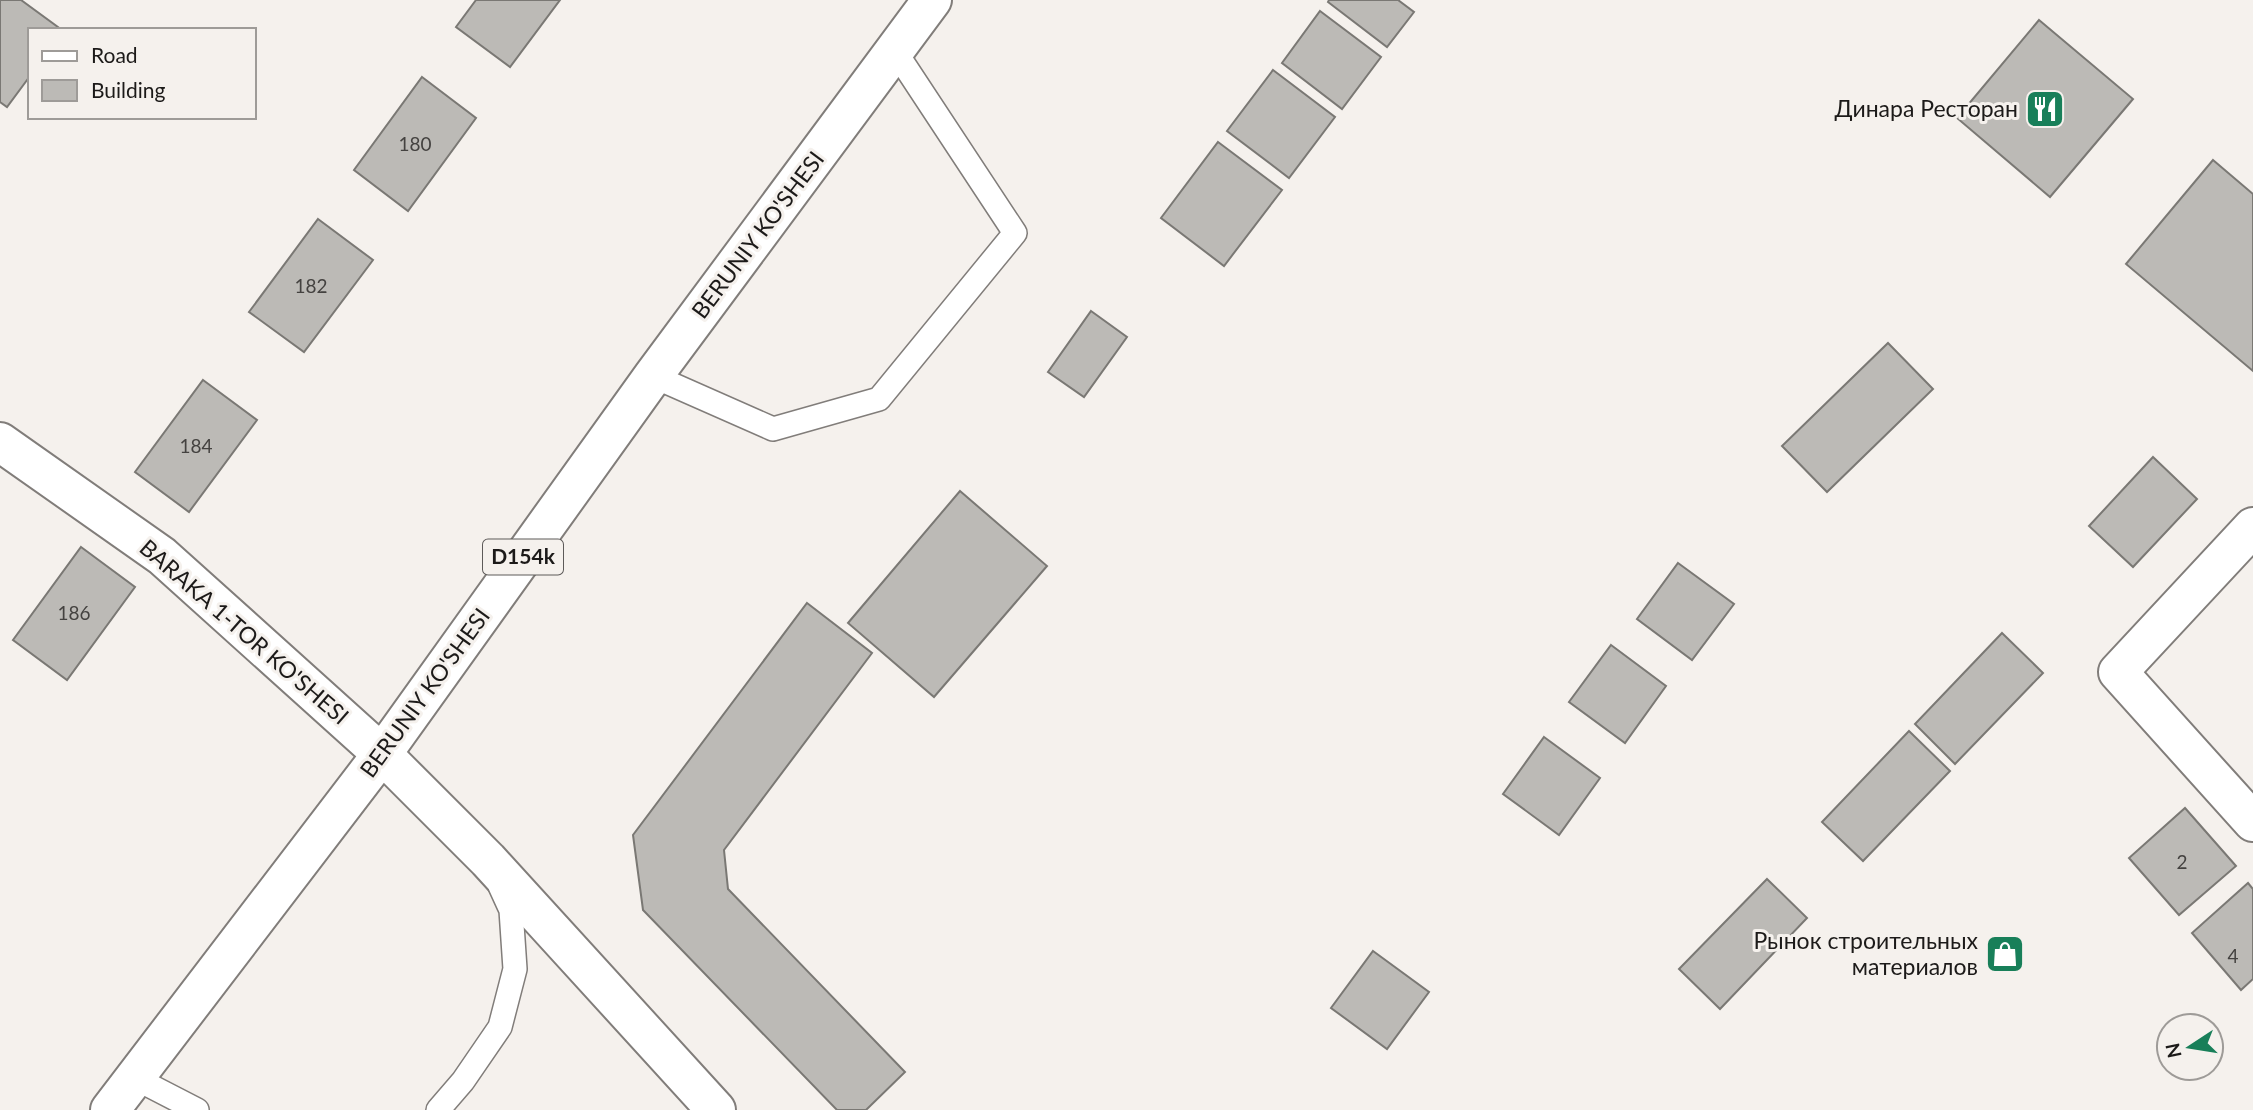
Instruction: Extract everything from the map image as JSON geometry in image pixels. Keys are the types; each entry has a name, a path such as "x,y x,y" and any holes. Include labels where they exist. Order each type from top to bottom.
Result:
{"main road":[{"name":"BERUNIY KO'SHESI","path":"110,1110 382,754 653,376 932,0"},
{"name":"BARAKA 1-TOR KO'SHESI","path":"0,442 162,556 382,754 488,860 716,1110"},
{"path":"2253,527 2118,672 2253,822"}],"lane":[{"path":"653,376 773,429 879,399 1015,233 895,51"},
{"path":"438,1110 463,1081 500,1027 515,969 511,911 488,860"},
{"path":"134,1077 197,1110"}],"building":[{"path":"0,0 21,0 59,28 28,28 28,79 7,107 0,102"},
{"path":"476,0 560,0 510,67 456,27"},
{"path":"1398,0 1414,12 1387,47 1328,2"},
{"path":"1320,11 1381,57 1342,109 1282,63"},
{"name":"Динара Ресторан","path":"2039,20 2133,99 2050,197 1957,118"},
{"path":"1273,70 1335,117 1289,178 1227,131"},
{"path":"422,77 476,118 408,211 354,170"},
{"path":"1218,142 1282,190 1224,266 1161,218"},
{"path":"2213,160 2253,194 2253,371 2126,264"},
{"path":"318,219 373,260 304,352 249,312"},
{"path":"1091,311 1127,337 1084,397 1048,372"},
{"path":"1888,343 1933,389 1827,492 1782,446"},
{"path":"203,380 257,420 189,512 135,472"},
{"path":"2153,457 2197,499 2133,567 2089,526"},
{"path":"960,491 1047,566 934,697 848,623"},
{"path":"81,547 135,587 67,680 13,640"},
{"path":"1678,563 1734,604 1692,660 1637,619"},
{"path":"807,603 872,653 724,850 728,889 905,1072 866,1110 837,1110 643,910 633,835"},
{"path":"2002,633 2043,673 1955,764 1915,724"},
{"path":"1611,645 1666,686 1625,743 1569,702"},
{"path":"1909,731 1950,771 1863,861 1822,822"},
{"path":"1544,737 1600,778 1559,835 1503,794"},
{"path":"2185,808 2236,866 2179,915 2129,858"},
{"path":"1767,879 1807,918 1720,1009 1679,969"},
{"path":"2248,883 2253,889 2253,979 2241,990 2192,933"},
{"path":"1373,951 1429,992 1387,1049 1331,1008"}],"place":[{"name":"Динара Ресторан","path":"2045,109"},
{"name":"Рынок строительных материалов","path":"2005,954"}]}
